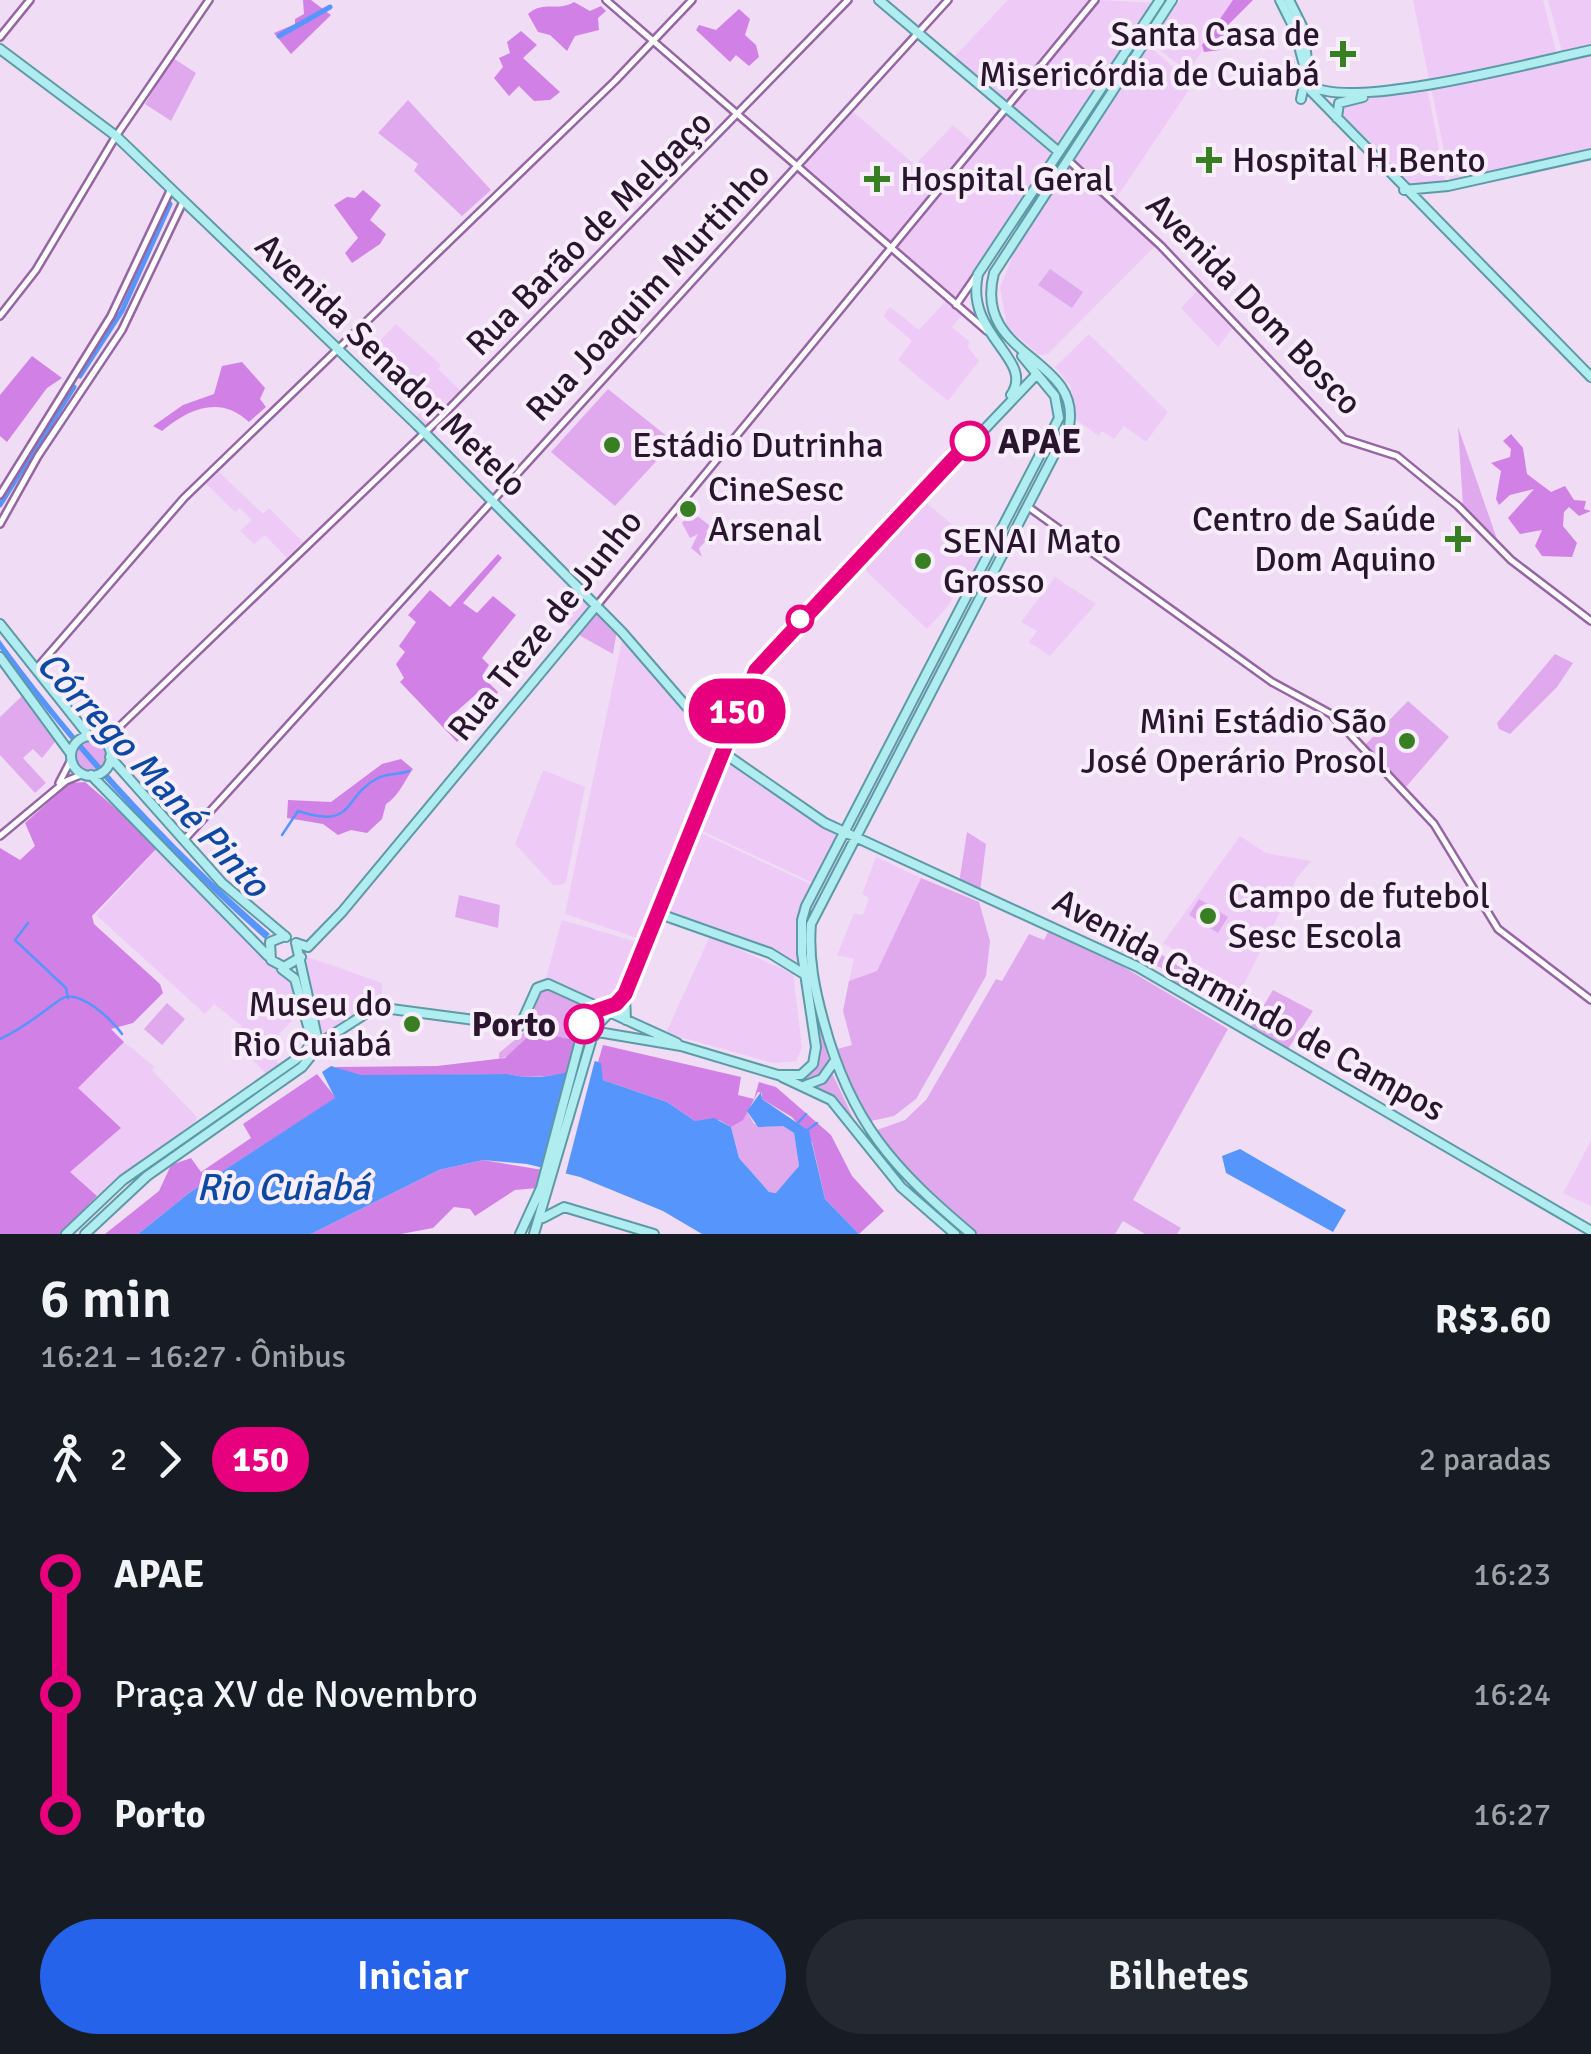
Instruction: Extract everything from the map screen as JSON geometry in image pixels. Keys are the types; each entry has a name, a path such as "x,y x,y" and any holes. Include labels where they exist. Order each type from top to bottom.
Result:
{"main road":[{"path":"879,0 1058,152 1060,171"},
{"path":"996,415 1015,390 1018,374 1015,364 987,331 976,302 978,274 1160,0"},
{"path":"804,974 816,911 1065,436 1071,413 1069,397 1010,343 992,307 994,273 1172,0"},
{"path":"1280,0 1298,39 1309,86 1404,190 1591,377"},
{"path":"1289,0 1303,28 1309,86 1302,100"},
{"name":"Avenida Senador Metelo","path":"0,49 116,136 597,605 723,745"},
{"path":"1336,118 1339,103 1591,50"},
{"path":"1309,86 1324,92 1378,93"},
{"path":"1404,190 1420,191 1591,154"},
{"path":"1420,191 1420,206"},
{"path":"626,1020 622,998 746,689 772,648 1040,371"},
{"path":"778,1075 795,1077 810,1068 816,1048 804,974 802,920 844,832 1038,464 1060,414 1055,396 1040,371"},
{"path":"1038,464 1038,483"},
{"name":"Rua Treze de Junho","path":"296,943 308,947 342,912 597,605"},
{"path":"0,624 99,769 168,849 295,980 316,1043"},
{"path":"0,657 80,744 106,744 99,769"},
{"name":"Avenida Carmindo de Campos","path":"723,745 731,758 809,813 1138,967 1591,1232"},
{"path":"716,766 731,758"},
{"path":"99,769 182,842 233,894 296,943 316,1043"},
{"path":"168,849 182,842"},
{"path":"988,906 996,899"},
{"path":"657,913 790,962 815,990"},
{"path":"268,956 270,942 286,936"},
{"path":"810,950 815,990 834,1062 865,1127 907,1179 971,1234"},
{"path":"278,966 301,957"},
{"path":"85,1234 147,1176 306,1058 316,1043 366,1010 382,1006 515,1026 526,1020 539,986 551,985 681,1046"},
{"path":"588,1040 586,1018 622,998"},
{"path":"541,1222 544,1189 588,1040 603,1008"},
{"path":"588,1040 604,1030 681,1046 778,1075 832,1100 852,1122 865,1127"},
{"path":"66,1234 123,1180 306,1058"},
{"path":"802,1085 822,1079 834,1062"},
{"path":"832,1100 901,1187 955,1234"},
{"path":"520,1234 544,1189"},
{"path":"534,1234 548,1212 564,1208 654,1234"}],"street":[{"path":"0,37 30,0"},
{"path":"0,316 36,270 116,136 209,0"},
{"path":"606,0 987,331"},
{"path":"34,671 184,498 654,42 692,0"},
{"name":"Rua Barão de Melgaço","path":"0,836 51,793 67,774 80,744 119,727 424,434 738,118 848,0"},
{"name":"Rua Joaquim Murtinho","path":"182,842 948,0"},
{"name":"Rua Treze de Junho","path":"597,605 1095,0"},
{"name":"Avenida Dom Bosco","path":"1068,160 1162,246 1344,439 1397,456 1458,506 1511,560 1591,621"},
{"path":"0,495 110,316 171,189"},
{"path":"0,524 38,456 122,330 183,202"},
{"path":"956,305 978,274"},
{"path":"1028,506 1272,682 1332,714 1416,800 1512,943 1591,1000"},
{"name":"Rua Barão de Melgaço","path":"51,793 99,769"}],"shaded area":[{"path":"303,0 311,0 331,15 291,54 274,33 295,24 295,19 304,14"},
{"path":"1008,0 1092,0 1007,104 953,58"},
{"path":"1097,0 1155,3 1058,148 1010,108"},
{"path":"1180,0 1237,0 1188,72 1151,43"},
{"path":"1233,0 1253,0 1225,28 1220,50 1204,52 1202,45"},
{"path":"1413,0 1543,0 1557,55 1429,80"},
{"path":"1548,0 1591,0 1591,46 1562,52"},
{"path":"574,2 590,11 601,6 606,11 598,18 599,30 575,36 567,51 550,35 538,32 528,14 539,8"},
{"path":"739,9 750,19 745,35 756,45 759,57 749,66 736,55 730,62 696,30 699,25 716,30"},
{"path":"521,31 537,45 523,58 560,92 550,100 534,101 519,86 509,96 494,78 503,67 499,58 510,53 507,42"},
{"path":"1149,46 1193,84 1117,197 1074,158"},
{"path":"1591,54 1591,153 1451,184 1431,87"},
{"path":"173,58 196,73 171,121 145,104"},
{"path":"1427,87 1446,185 1411,191 1339,116 1344,103"},
{"path":"408,100 491,190 462,216 414,171 418,164 378,133"},
{"name":"Hospital Geral","path":"850,109 915,165 953,125 976,145 890,248 796,169"},
{"path":"1007,111 1055,152 955,302 893,248"},
{"path":"1068,168 1156,245 1048,354 1039,355 1007,327 1000,288 1018,242"},
{"path":"363,190 381,205 370,220 386,234 380,244 352,263 345,253 358,238 334,205 347,197 355,198"},
{"path":"1050,269 1083,292 1072,308 1038,285"},
{"path":"1197,291 1232,329 1218,347 1181,308"},
{"path":"945,302 962,315 952,327 969,341 968,347 979,361 948,401 898,360 912,341 883,316 890,307 919,330"},
{"path":"396,324 441,365 438,369 460,390 422,428 413,420 428,405 370,351"},
{"path":"1089,334 1168,412 1146,442 1124,426 1114,439 1102,431 1099,436 1075,419 1071,387 1055,367"},
{"path":"32,356 62,378 47,388 7,442 0,436 0,395"},
{"path":"242,362 265,388 260,399 266,407 249,422 216,407 194,411 162,431 153,426 183,405 214,394 222,366"},
{"name":"Estádio Dutrinha","path":"608,389 674,442 615,506 551,452"},
{"path":"1458,427 1497,539 1463,506"},
{"path":"1511,434 1523,448 1527,474 1551,492 1565,486 1574,500 1586,501 1584,509 1591,511 1579,516 1569,507 1564,512 1563,526 1577,543 1572,557 1542,556 1535,546 1542,530 1520,534 1508,518 1534,489 1510,495 1499,505 1496,499 1501,471 1491,463 1510,457 1511,449 1503,441"},
{"path":"219,472 263,514 269,508 303,542 287,558 265,535 254,544 240,531 252,520 240,508 235,512 206,484"},
{"name":"SENAI Mato Grosso","path":"923,500 955,527 989,542 972,575 967,573 948,606 927,629 867,572 865,565"},
{"path":"691,511 710,526 706,532 715,539 712,546 706,541 699,548 702,557 691,548 698,534 690,538 682,523"},
{"path":"498,554 502,558 463,603 477,613 493,596 516,615 482,658 489,665 482,676 498,692 494,698 483,688 448,719 464,734 457,742 400,682 404,678 396,664 405,652 399,646 416,622 408,615 430,590 450,607"},
{"path":"1055,577 1096,604 1050,656 1029,642 1037,631 1021,622"},
{"path":"570,583 593,605 572,628 547,606"},
{"path":"596,612 617,630 613,654 577,634"},
{"path":"623,636 719,744 641,939 565,914"},
{"path":"945,652 948,653 853,830"},
{"path":"1555,654 1573,663 1557,687 1510,734 1499,729 1497,723"},
{"path":"22,696 55,742 42,758 33,749 23,758 46,783 35,793 0,755 0,717"},
{"name":"Mini Estádio São José Operário Prosol","path":"1408,701 1449,737 1406,787 1365,745"},
{"path":"91,738 103,744 109,756 103,768 91,774 79,768 73,756 79,744"},
{"path":"401,759 413,769 386,804 382,819 367,833 351,830 338,835 323,824 287,818 288,800 331,802 382,764"},
{"path":"728,759 796,808 842,832 815,884 698,829"},
{"path":"543,770 585,787 566,882 561,885 553,885 515,844"},
{"path":"85,782 159,846 92,916 94,924 160,984 163,993 133,1023 111,1029 124,1042 78,1088 121,1128 70,1172 97,1196 61,1234 0,1234 0,848 20,860 35,846 25,823 70,783"},
{"path":"697,831 814,886 799,919 800,964 662,913"},
{"path":"967,832 986,844 980,892 959,883"},
{"path":"1240,836 1266,853 1311,861 1297,878 1240,992 1163,943"},
{"path":"156,850 292,977 301,1012 267,1046 279,1064 267,1075 232,1037 242,1026 214,1004 205,1014 96,915"},
{"path":"876,857 921,878 877,971 849,981 854,959 837,955 854,913 863,915 869,898 862,894"},
{"path":"921,878 979,902 990,941 986,976 916,1099 894,1116 871,1121 861,1113 833,1050 852,1045 843,1011 849,981 877,971"},
{"path":"459,895 500,905 498,928 455,917"},
{"name":"Campo de futebol Sesc Escola","path":"1199,899 1228,917 1218,933 1189,915"},
{"path":"562,920 640,943 614,1003 607,1005 546,978"},
{"path":"1048,932 1122,966 1228,1029 1133,1200 1181,1228 1177,1234 1145,1234 1123,1221 1115,1234 977,1234 906,1171 874,1131 905,1120 926,1100 996,979 1002,981 1029,934 1044,940"},
{"path":"710,936 793,974 802,1048 796,1061 773,1063 666,1033"},
{"path":"1136,937 1200,981 1197,993 1175,984 1165,970 1122,951"},
{"path":"308,957 382,983 382,999 323,1036 304,961"},
{"path":"547,987 595,1007 576,1042 522,1042 512,1055 499,1059 499,1053 528,1029 541,989"},
{"path":"1273,990 1313,1011 1288,1049 1251,1026"},
{"path":"167,1003 185,1019 162,1045 144,1029"},
{"path":"819,1025 833,1075 855,1122 828,1095 792,1081 805,1077 818,1063"},
{"path":"534,1031 577,1041 569,1075 361,1076 334,1067 437,1066 505,1058"},
{"path":"124,1042 155,1067 152,1070 196,1116 196,1121 97,1196 69,1172 120,1129 77,1088"},
{"path":"603,1045 741,1077 738,1095 754,1099 759,1082 776,1087 831,1135 852,1176 884,1211 859,1234 825,1199 812,1142 792,1117 762,1099 762,1093 758,1092 743,1120 731,1127 719,1120 695,1121 667,1102 603,1080 598,1062"},
{"path":"317,1074 336,1098 189,1193 138,1234 105,1234 159,1191 171,1165 191,1158 201,1172 251,1138 243,1124"},
{"path":"747,1111 754,1124 783,1126 794,1133 799,1166 777,1193 769,1192 739,1158 731,1127"},
{"path":"1591,1141 1591,1206 1563,1193"},
{"path":"483,1160 543,1170 538,1188 515,1190 475,1216 470,1209 454,1207 433,1228 401,1234 311,1234 439,1170"}],"water":[{"name":"Córrego Mané Pinto","path":"0,640 93,756 162,832 270,934 265,939 193,872 92,764 0,649"},
{"name":"Rio Cuiabá","path":"595,1061 601,1063 603,1080 667,1102 695,1121 714,1118 731,1127 739,1158 769,1192 776,1193 799,1166 794,1133 783,1126 758,1127 747,1111 761,1092 762,1099 809,1131 825,1199 859,1234 702,1234 663,1211 580,1177 527,1164 483,1160 439,1170 311,1234 138,1234 189,1193 335,1098 322,1072 331,1066 361,1075 541,1077"},
{"path":"1240,1149 1346,1210 1333,1232 1226,1173 1222,1156"}],"pier":[{"path":"596,1056 564,1180 542,1174 571,1068 580,1060"}],"waterway":[{"path":"279,36 330,7"},
{"path":"80,376 122,311 170,204"},
{"path":"0,505 74,387"},
{"path":"282,835 298,811 330,817 339,814 378,778 409,771"},
{"path":"28,923 15,940 66,988 68,998"},
{"path":"0,1039 68,997 95,1008 122,1034"},
{"path":"797,1124 806,1114"},
{"path":"806,1131 817,1123"}],"bus line":[{"name":"150","path":"584,1024 588,1014 620,1002 625,994 756,670 800,618 970,441"}],"place":[{"name":"Santa Casa de Misericórdia de Cuiabá","path":"1343,54"},
{"name":"Hospital H.Bento","path":"1209,160"},
{"name":"Hospital Geral","path":"877,179"},
{"name":"APAE","path":"970,441"},
{"name":"Estádio Dutrinha","path":"612,445"},
{"name":"CineSesc Arsenal","path":"688,509"},
{"name":"Centro de Saúde Dom Aquino","path":"1458,539"},
{"name":"SENAI Mato Grosso","path":"923,561"},
{"name":"Mini Estádio São José Operário Prosol","path":"1407,741"},
{"name":"Campo de futebol Sesc Escola","path":"1208,916"},
{"name":"Museu do Rio Cuiabá","path":"412,1024"},
{"name":"Porto","path":"584,1024"}]}
